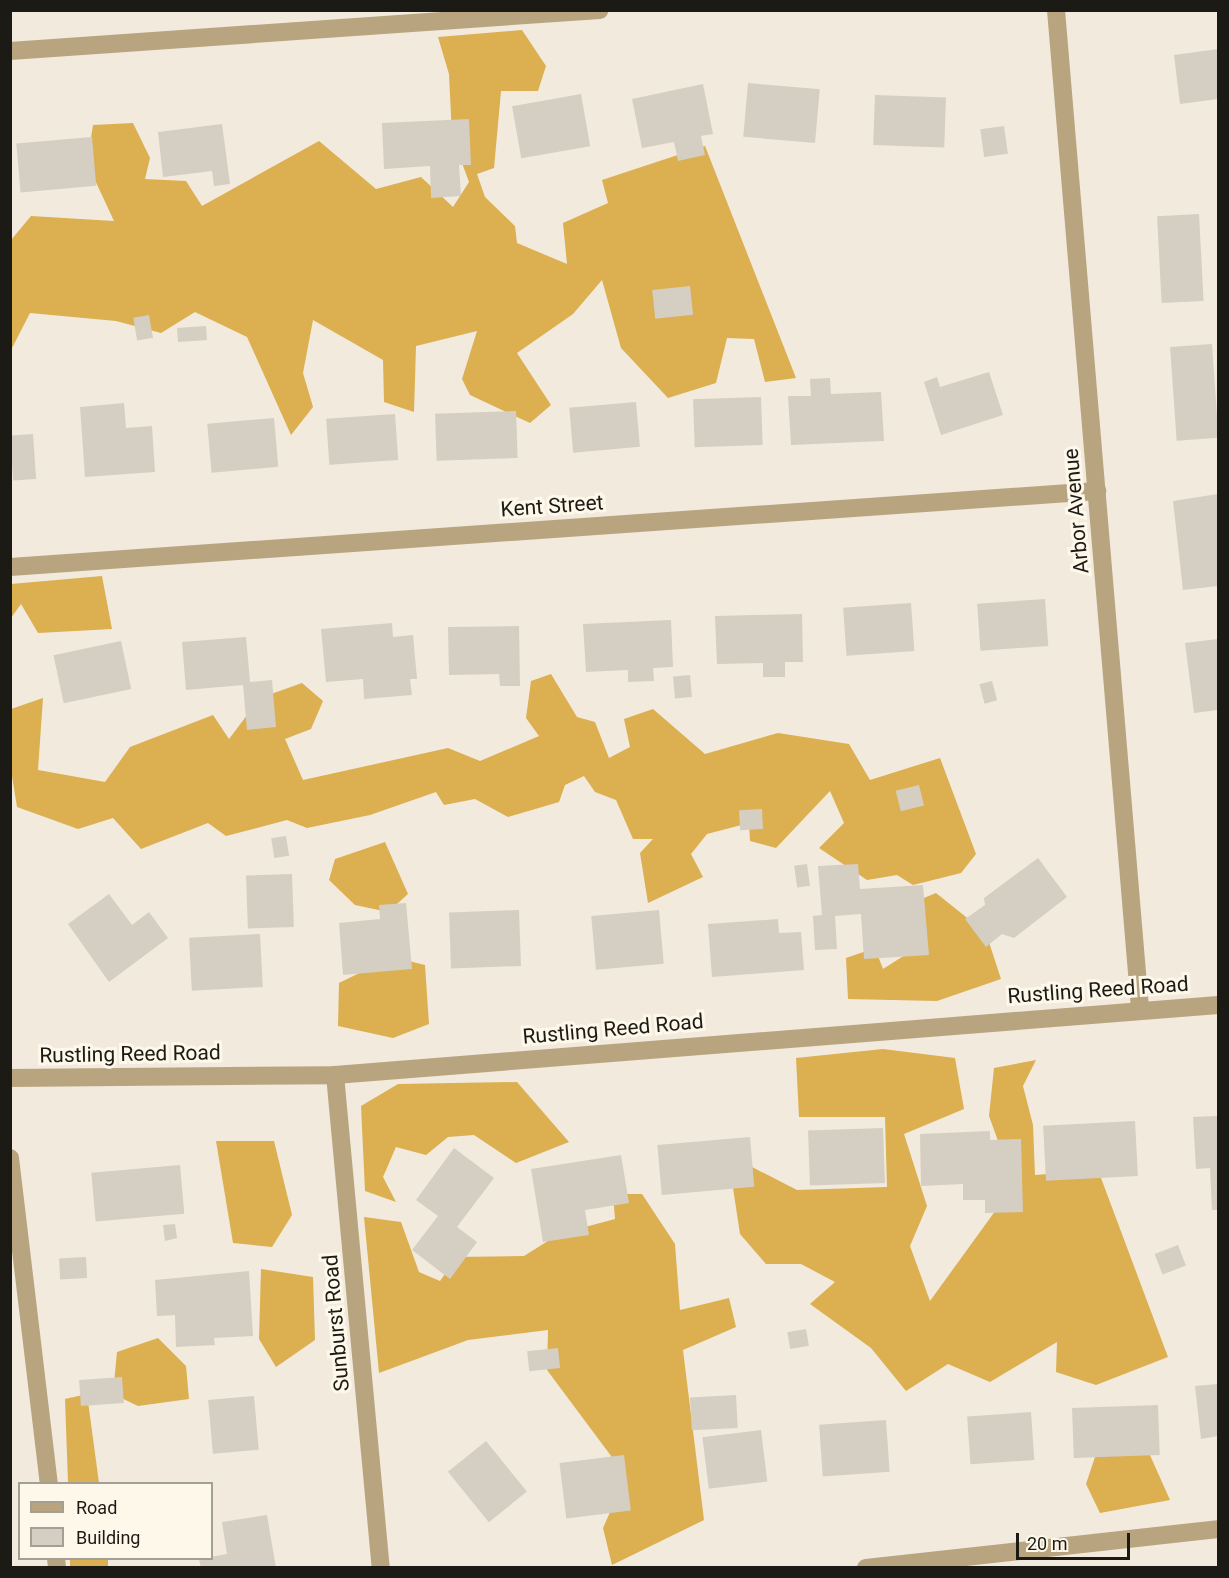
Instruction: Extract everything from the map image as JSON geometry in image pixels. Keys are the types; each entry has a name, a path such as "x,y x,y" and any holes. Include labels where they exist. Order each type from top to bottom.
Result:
{"street":[{"path":"10,51 600,10"},
{"name":"Arbor Avenue","path":"1056,10 1140,1008"},
{"name":"Kent Street","path":"10,567 1097,491"},
{"name":"Rustling Reed Road","path":"10,1078 335,1075 1140,1008 1218,1005"},
{"name":"Sunburst Road","path":"335,1075 381,1568"},
{"path":"10,1158 49,1482"},
{"path":"866,1568 1218,1529"}],"shaded area":[{"path":"522,30 546,66 538,91 501,91 494,168 477,174 485,197 515,226 517,243 567,264 563,223 608,203 602,180 705,146 796,378 765,382 754,339 727,338 716,383 668,398 621,348 602,280 573,314 517,353 551,405 530,423 470,395 462,379 477,331 416,346 414,412 384,402 383,360 313,320 303,373 313,407 291,435 247,337 195,312 161,333 116,321 30,313 11,350 11,240 31,216 114,221 87,163 93,125 133,123 150,158 145,179 186,181 202,206 319,141 376,189 421,177 453,207 469,182 452,136 449,74 438,37"},
{"path":"102,576 112,629 38,633 21,604 11,618 11,584"},
{"path":"551,674 577,717 595,722 609,758 630,747 624,719 653,709 705,754 778,733 849,744 870,780 940,758 976,854 961,873 913,885 897,875 867,880 819,848 844,823 830,791 776,848 750,841 749,823 707,834 691,854 703,877 648,903 640,853 653,839 633,839 616,800 595,792 584,776 565,785 559,802 508,817 475,799 444,805 436,792 370,815 307,828 287,820 226,836 208,823 141,849 113,818 78,829 17,807 11,770 11,709 43,698 38,770 105,782 130,747 213,715 229,739 260,698 302,683 323,701 311,729 285,739 303,780 448,748 480,761 539,736 526,718 531,681"},
{"path":"385,842 408,894 388,912 355,905 329,880 335,859"},
{"path":"936,893 986,933 1001,979 937,1001 848,999 846,958 875,948 883,969 916,948 907,905"},
{"path":"392,957 425,965 429,1024 393,1038 338,1026 339,983"},
{"path":"883,1049 955,1058 964,1109 904,1134 927,1206 910,1246 930,1301 1014,1185 989,1116 994,1068 1036,1060 1023,1086 1033,1125 1035,1175 1098,1170 1168,1357 1096,1385 1056,1372 1057,1342 990,1382 948,1364 906,1391 871,1348 810,1304 835,1282 801,1264 766,1264 740,1234 733,1188 752,1167 797,1190 887,1187 885,1117 799,1117 796,1058"},
{"path":"517,1082 569,1142 516,1163 474,1135 448,1137 426,1155 396,1147 383,1177 396,1202 365,1191 361,1106 398,1084"},
{"path":"216,1141 274,1141 292,1215 272,1247 233,1243"},
{"path":"613,1194 642,1194 675,1244 680,1310 729,1298 736,1327 683,1350 704,1520 612,1565 603,1528 626,1476 547,1370 548,1330 468,1340 379,1373 364,1217 401,1222 419,1272 440,1281 457,1257 524,1256 559,1234 615,1219"},
{"path":"261,1269 313,1277 315,1340 276,1367 259,1339"},
{"path":"158,1338 186,1366 189,1399 138,1406 113,1394 117,1352"},
{"path":"87,1394 99,1482 68,1482 65,1399"},
{"path":"1141,1435 1170,1500 1100,1513 1086,1484 1095,1457"},
{"path":"70,1560 108,1560 108,1567 70,1567"}],"building":[{"path":"1218,49 1218,99 1180,104 1174,55"},
{"path":"748,83 820,89 815,143 743,137"},
{"path":"703,84 713,134 701,136 705,155 678,161 674,142 642,148 632,99"},
{"path":"581,94 590,146 521,158 512,106"},
{"path":"875,95 946,97 944,147 873,145"},
{"path":"469,119 471,165 459,165 461,196 431,198 430,166 384,169 382,123"},
{"path":"222,124 230,184 214,186 212,171 163,177 158,132"},
{"path":"1004,126 1008,154 984,157 980,129"},
{"path":"92,137 96,186 21,192 16,144"},
{"path":"1199,214 1204,301 1162,303 1157,216"},
{"path":"690,286 693,315 655,319 652,290"},
{"path":"149,315 153,338 137,340 133,318"},
{"path":"206,326 207,340 178,342 177,328"},
{"path":"1212,344 1218,438 1177,441 1170,347"},
{"path":"989,372 1003,415 941,435 924,382 937,377 940,387"},
{"path":"830,378 831,394 881,392 884,441 791,445 788,396 811,396 810,379"},
{"path":"761,397 763,445 695,447 693,399"},
{"path":"636,402 640,447 573,453 569,408"},
{"path":"124,403 126,428 152,426 155,472 85,477 80,407"},
{"path":"516,411 518,458 437,461 435,414"},
{"path":"395,414 398,460 329,465 326,419"},
{"path":"274,418 278,467 212,473 207,424"},
{"path":"33,434 36,479 13,480 10,436"},
{"path":"1218,494 1218,586 1183,590 1173,501"},
{"path":"1045,599 1048,646 980,651 977,604"},
{"path":"911,603 914,651 847,656 843,608"},
{"path":"802,614 803,662 785,662 785,677 763,677 763,663 717,664 715,616"},
{"path":"671,620 673,667 653,668 654,681 628,682 628,670 586,672 583,624"},
{"path":"392,623 393,637 413,635 417,679 410,679 412,695 364,699 363,679 326,682 321,629"},
{"path":"519,626 520,686 500,686 499,674 449,675 448,627"},
{"path":"246,637 250,682 272,680 276,727 247,730 243,685 186,690 182,642"},
{"path":"1218,639 1218,710 1194,713 1185,643"},
{"path":"121,641 131,689 64,703 54,655"},
{"path":"690,675 692,697 675,698 673,676"},
{"path":"992,681 997,700 985,704 979,684"},
{"path":"919,785 924,805 901,811 896,791"},
{"path":"762,809 763,829 740,830 739,810"},
{"path":"286,836 289,856 274,858 271,838"},
{"path":"1038,858 1067,897 1014,938 1002,934 986,947 965,919 985,905 984,898"},
{"path":"807,864 810,886 797,888 794,866"},
{"path":"858,864 860,889 923,885 929,955 864,959 861,914 835,916 837,949 815,950 813,916 822,915 818,866"},
{"path":"292,874 294,927 248,929 246,876"},
{"path":"109,894 132,925 149,912 168,938 109,982 68,924"},
{"path":"406,903 412,969 343,975 339,923 380,919 379,905"},
{"path":"519,910 521,966 451,968 449,912"},
{"path":"659,910 664,964 596,970 591,916"},
{"path":"778,919 779,933 801,932 804,970 712,977 708,924"},
{"path":"260,934 263,987 192,991 189,938"},
{"path":"1218,1116 1218,1210 1212,1210 1210,1168 1196,1169 1193,1117"},
{"path":"1135,1121 1138,1176 1046,1181 1043,1126"},
{"path":"883,1128 885,1183 810,1186 808,1131"},
{"path":"990,1131 990,1140 1021,1139 1023,1212 985,1213 985,1200 963,1200 963,1184 921,1186 920,1134"},
{"path":"750,1137 754,1187 662,1195 657,1145"},
{"path":"454,1148 494,1178 457,1227 477,1242 450,1279 412,1250 438,1216 416,1200"},
{"path":"621,1155 629,1203 585,1210 589,1235 543,1242 531,1169"},
{"path":"180,1165 184,1214 96,1222 91,1173"},
{"path":"175,1224 177,1238 165,1241 163,1225"},
{"path":"1178,1245 1186,1266 1163,1274 1155,1254"},
{"path":"86,1257 87,1278 60,1279 59,1258"},
{"path":"249,1271 253,1336 214,1338 215,1345 176,1347 175,1315 157,1316 155,1280"},
{"path":"806,1329 809,1346 790,1349 787,1332"},
{"path":"558,1348 560,1368 529,1371 527,1351"},
{"path":"122,1377 124,1403 81,1406 79,1380"},
{"path":"1218,1384 1218,1436 1201,1439 1195,1386"},
{"path":"736,1395 738,1428 692,1430 690,1397"},
{"path":"254,1396 259,1450 213,1454 208,1400"},
{"path":"1158,1405 1160,1455 1074,1458 1072,1408"},
{"path":"1031,1412 1034,1460 971,1464 967,1416"},
{"path":"886,1420 890,1472 823,1477 819,1425"},
{"path":"761,1430 767,1482 709,1489 702,1437"},
{"path":"486,1441 527,1492 489,1522 448,1472"},
{"path":"624,1455 631,1511 566,1519 559,1463"},
{"path":"267,1515 276,1568 201,1568 199,1560 213,1560 213,1556 227,1554 222,1522"}]}
